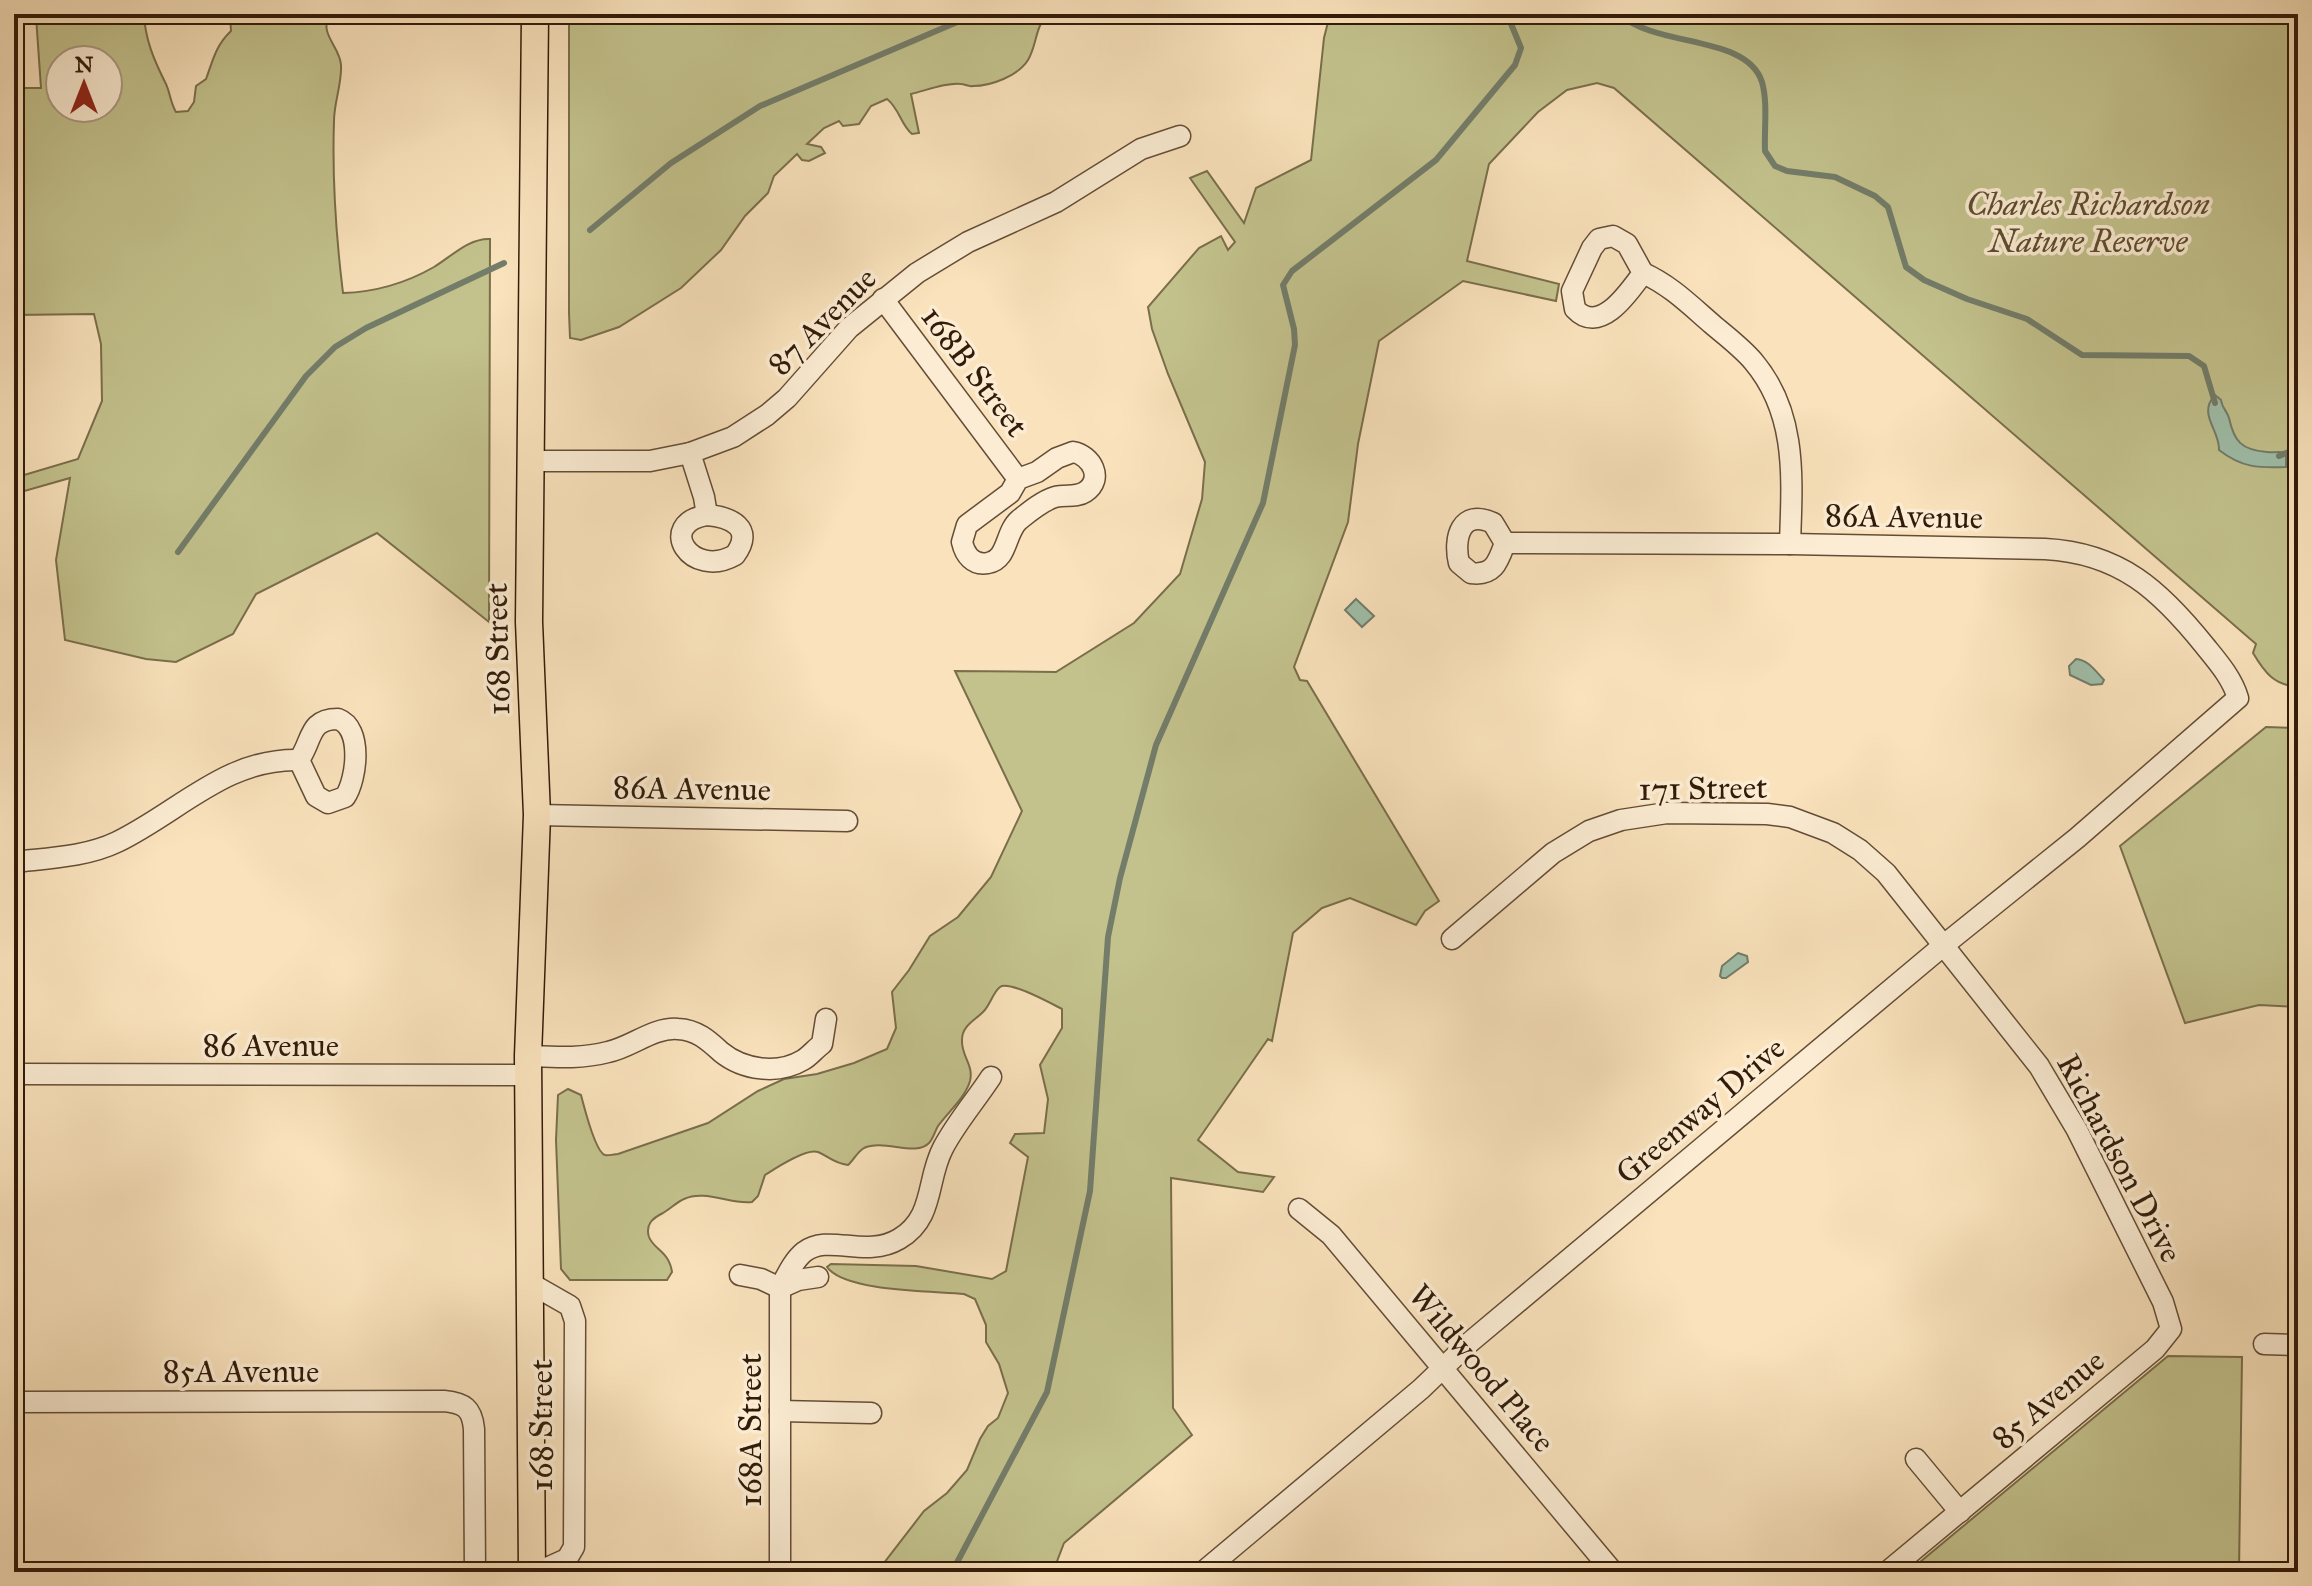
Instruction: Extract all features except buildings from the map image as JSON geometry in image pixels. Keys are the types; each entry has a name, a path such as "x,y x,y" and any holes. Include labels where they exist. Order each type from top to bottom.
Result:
{"main road":[{"name":"168 Street","path":"532,1572 528,1066 537,815 529,622 535,14"}],"street":[{"name":"87 Avenue","path":"530,461 632,462 690,453 733,437 767,415 793,392 849,328 883,299 955,249 1056,202 1147,146 1180,136"},
{"path":"1643,273 1665,283 1738,346 1755,363 1773,389 1783,411 1790,443 1790,544"},
{"name":"168B Street","path":"883,299 1018,479"},
{"name":"168B Street","path":"1073,452 1089,459 1095,472 1093,483 1086,491 1054,498 1017,522 996,560 984,563 971,559 963,548 965,529 1010,493 1018,479 1073,452"},
{"path":"690,453 707,515"},
{"name":"86A Avenue","path":"1505,543 2045,549 2091,555 2136,576 2169,604 2231,679 2238,698"},
{"name":"Greenway Drive","path":"1203,1572 1469,1343 1944,945 2077,838 2238,698"},
{"path":"14,862 80,853 112,844 234,772 264,762 299,760"},
{"name":"171 Street","path":"1452,939 1532,868 1582,834 1636,817 1701,812 1778,815 1814,825 1841,837 1878,864 1944,945"},
{"name":"86A Avenue","path":"537,815 847,821"},
{"name":"Richardson Drive","path":"1944,945 2039,1066 2063,1104 2163,1302 2171,1329"},
{"name":"86 Avenue","path":"14,1074 528,1066 594,1055 675,1029 706,1038 733,1060 768,1069 796,1063 830,1050 826,1019"},
{"path":"780,1288 797,1259 812,1247 828,1244 855,1248 879,1247 900,1239 915,1226 928,1203 944,1146 994,1074"},
{"name":"Wildwood Place","path":"1299,1209 1331,1235 1613,1572"},
{"path":"740,1275 761,1279 780,1288 798,1280 818,1277"},
{"name":"168 Street","path":"528,1282 570,1306 575,1321 575,1542 567,1559 538,1572"},
{"name":"168A Street","path":"780,1288 780,1572"},
{"name":"85 Avenue","path":"1887,1572 2155,1349 2171,1329"},
{"path":"2264,1344 2298,1345"},
{"name":"85A Avenue","path":"14,1402 444,1401 467,1407"},
{"name":"168 Street","path":"467,1407 474,1429 475,1572"},
{"path":"780,1411 871,1413"},
{"path":"1916,1459 1960,1512"}],"green space":[{"path":"95,14 144,14 151,49 176,112 188,111 194,102 196,86 206,79 218,47 231,31 230,14 330,14 328,34 341,65 334,114 334,164 343,293 379,289 413,278 468,245 490,239 489,622 377,533 256,594 233,634 176,662 146,659 65,640 56,560 70,478 14,494 14,478 78,459 102,401 101,344 94,314 14,315 14,88 41,88 36,16 91,17 93,21"},
{"path":"569,14 1048,14 1041,24 1028,60 1011,75 988,84 949,84 911,94 919,133 912,134 908,130 887,99 871,106 859,124 843,126 839,121 824,128 807,144 821,147 825,153 809,161 802,160 797,154 774,176 768,193 745,216 721,250 681,288 619,327 581,340 570,338 569,313"},
{"name":"Charles Richardson Nature Reserve","path":"1330,14 2298,14 2298,687 2271,677 2253,653 2256,644 1614,88 1597,83 1567,90 1538,112 1489,164 1467,261 1559,284 1556,301 1463,281 1379,341 1358,444 1348,522 1294,667 1300,680 1307,681 1439,901 1425,911 1416,925 1350,898 1322,908 1293,933 1272,1041 1268,1039 1198,1140 1238,1172 1274,1177 1263,1192 1171,1178 1173,1408 1192,1435 1064,1543 1056,1564 1060,1572 877,1572 924,1511 947,1493 967,1470 980,1439 998,1418 1008,1393 999,1364 986,1342 986,1325 975,1299 964,1294 870,1286 837,1275 827,1267 831,1264 916,1266 992,1279 1006,1271 1028,1157 1010,1143 1015,1134 1044,1133 1048,1099 1040,1065 1062,1028 1062,1009 1012,987 1000,987 964,1031 962,1046 971,1075 968,1087 923,1147 872,1146 864,1148 848,1165 818,1152 806,1153 765,1175 758,1196 752,1202 692,1196 656,1217 649,1225 648,1232 651,1241 670,1265 672,1272 667,1280 570,1280 561,1269 556,1140 558,1095 568,1089 581,1095 597,1146 606,1155 618,1154 708,1123 758,1091 784,1079 817,1074 887,1049 896,1028 892,992 930,936 958,917 991,877 1022,811 955,671 1056,672 1134,623 1180,574 1202,499 1205,462 1168,374 1152,329 1148,307 1199,248 1221,236 1228,250 1235,242 1190,178 1207,171 1244,223 1256,188 1311,160 1324,38"},
{"path":"2266,727 2298,728 2298,1007 2259,1005 2185,1023 2120,846"},
{"path":"2168,1356 2242,1357 2239,1572 1908,1572"}],"shaded area":[{"path":"2215,395 2221,400 2240,443 2258,451 2286,453 2286,467 2251,466 2219,450 2208,409"},
{"path":"1356,599 1374,616 1362,627 1345,610"},
{"path":"2076,659 2092,667 2104,680 2102,684 2091,685 2070,675 2069,666"},
{"path":"1738,953 1747,956 1748,962 1722,978 1722,966"}],"waterway":[{"path":"590,230 671,163 760,106 976,14"},
{"path":"952,1572 1047,1392 1090,1191 1108,937 1120,878 1156,745 1263,503 1295,345 1283,285 1292,271 1436,160 1515,65 1521,48 1507,14"},
{"path":"1620,14 1636,25 1655,32 1720,48 1753,67 1764,90 1765,151 1775,166 1787,171 1835,177 1875,196 1888,207 1906,267 1924,280 1967,299 2027,319 2082,355 2189,356 2204,366 2215,403"},
{"path":"178,552 306,376 335,347 366,328 504,263"},
{"path":"2279,456 2298,448"}]}
